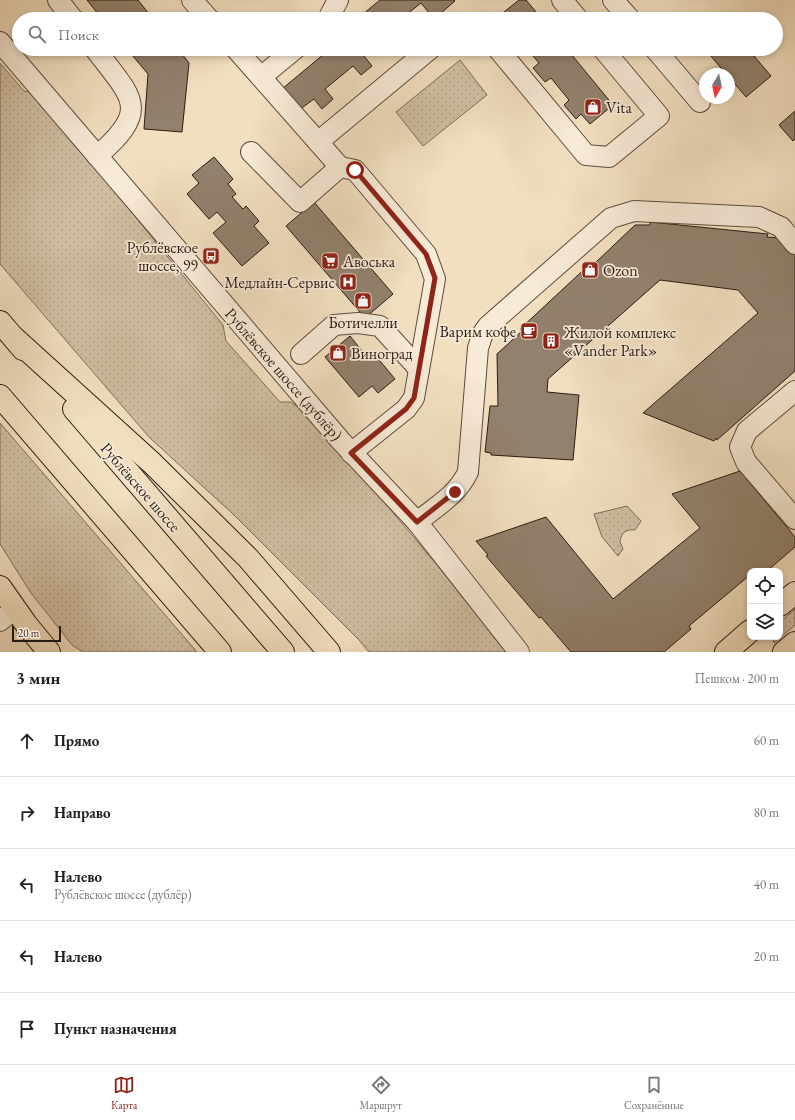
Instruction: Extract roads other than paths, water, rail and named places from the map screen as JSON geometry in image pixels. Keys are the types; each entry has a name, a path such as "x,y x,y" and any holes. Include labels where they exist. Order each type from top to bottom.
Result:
{"main road":[{"name":"Рублёвское шоссе","path":"7,330 283,652"},
{"path":"7,330 152,463 242,553 329,652"},
{"path":"0,396 220,652"},
{"path":"0,587 8,615 49,652"},
{"path":"782,604 795,592"},
{"path":"726,652 747,634"},
{"path":"784,652 795,642"}],"street":[{"path":"58,0 67,12"},
{"path":"192,0 203,12"},
{"path":"332,12 338,0"},
{"path":"562,0 572,12"},
{"name":"Рублёвское шоссе (дублёр)","path":"0,42 351,453 417,522 519,652"},
{"path":"97,156 116,139 126,127 132,112 129,95 100,56"},
{"path":"242,56 340,167 355,170 426,254 435,278 414,398 406,409 351,453"},
{"path":"260,77 286,56"},
{"path":"318,142 422,56"},
{"path":"504,56 586,155 609,157 659,116 609,56"},
{"path":"661,56 699,101"},
{"path":"251,152 300,202 340,167"},
{"path":"417,522 455,492 462,485 468,472 478,348 483,333 494,320 611,218 634,211 759,217 781,227 795,244"},
{"path":"301,354 334,326 358,323 380,326 419,370"},
{"path":"795,391 747,431 740,447 742,458 767,498 795,519"}],"place":[{"name":"Vita","path":"593,107"},
{"name":"Рублёвское шоссе, 99","path":"211,256"},
{"name":"Авоська","path":"330,261"},
{"name":"Ozon","path":"590,270"},
{"name":"Медлайн-Сервис","path":"348,282"},
{"name":"Ботичелли","path":"363,301"},
{"name":"Варим кофе","path":"529,331"},
{"name":"Жилой комплекс «Vander Park»","path":"551,341"},
{"name":"Виноград","path":"338,353"}]}
